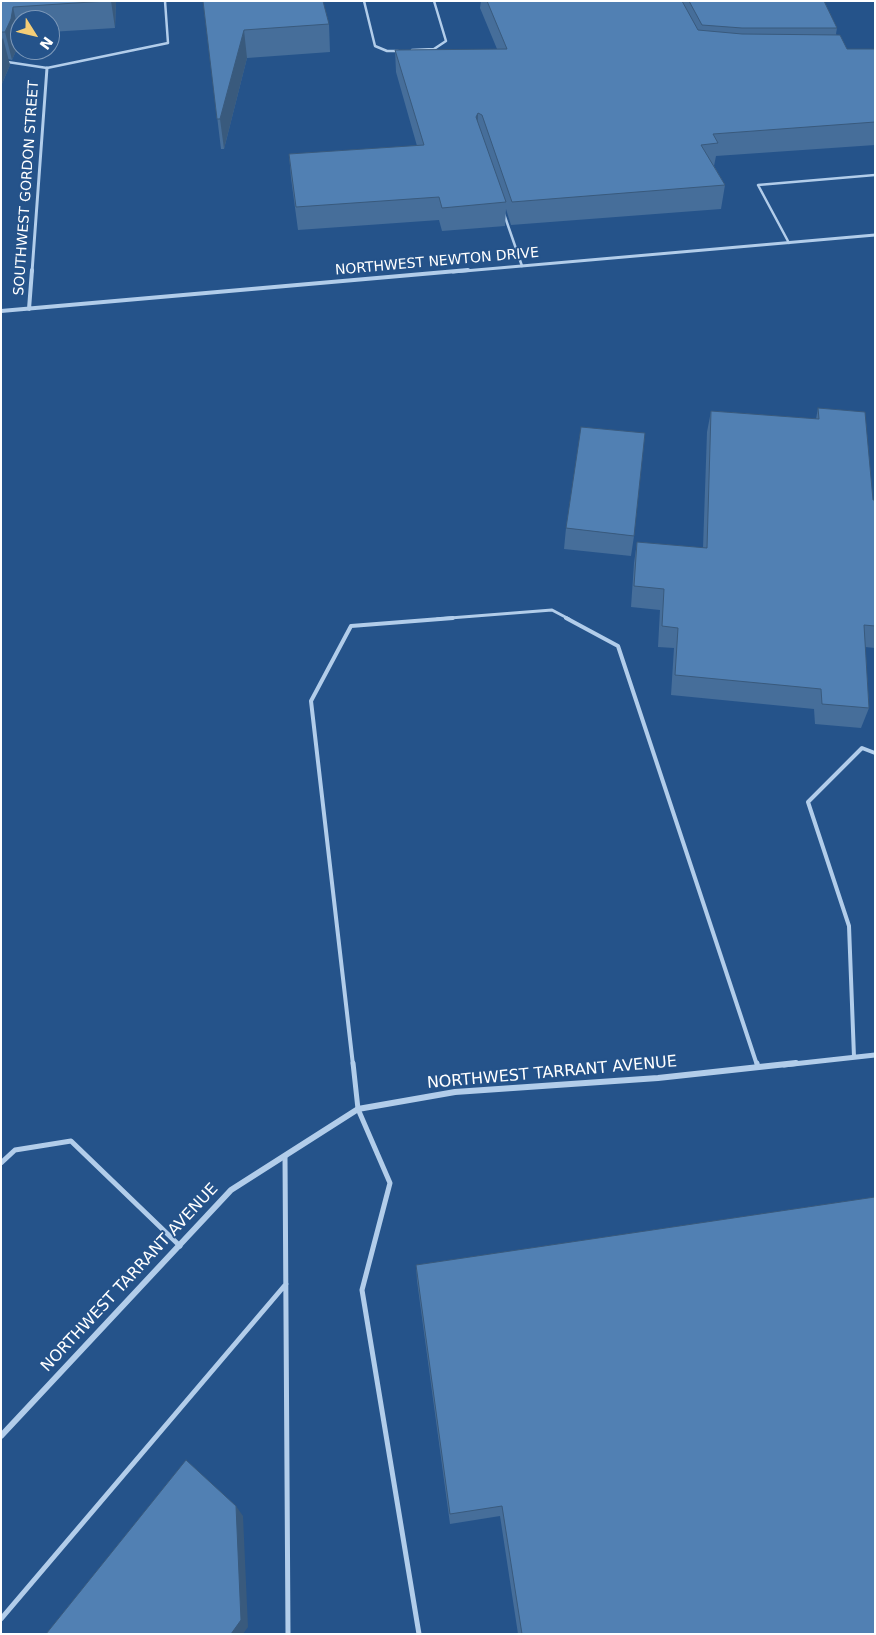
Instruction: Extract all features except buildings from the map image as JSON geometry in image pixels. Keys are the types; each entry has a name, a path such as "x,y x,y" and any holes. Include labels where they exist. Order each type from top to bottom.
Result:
{"street":[{"name":"SOUTHWEST GORDON STREET","path":"29,309 47,68"},
{"name":"NORTHWEST NEWTON DRIVE","path":"1,311 875,236"},
{"name":"NORTHWEST TARRANT AVENUE","path":"1,1436 231,1190 358,1109 455,1092 658,1078 875,1055"}],"lane":[{"path":"1,61 47,68 168,42 165,1"},
{"path":"364,1 375,46 388,51 434,49 446,41 434,1"},
{"path":"789,243 758,185 875,175"},
{"path":"503,212 522,266"},
{"path":"419,1634 362,1290 390,1183 358,1109 311,701 351,626 552,610 618,646 758,1067"},
{"path":"854,1057 848,926 808,802 862,748 875,753"},
{"path":"1,1163 15,1150 71,1141 180,1246"},
{"path":"285,1156 288,1634"},
{"path":"1,1619 286,1284"}]}
